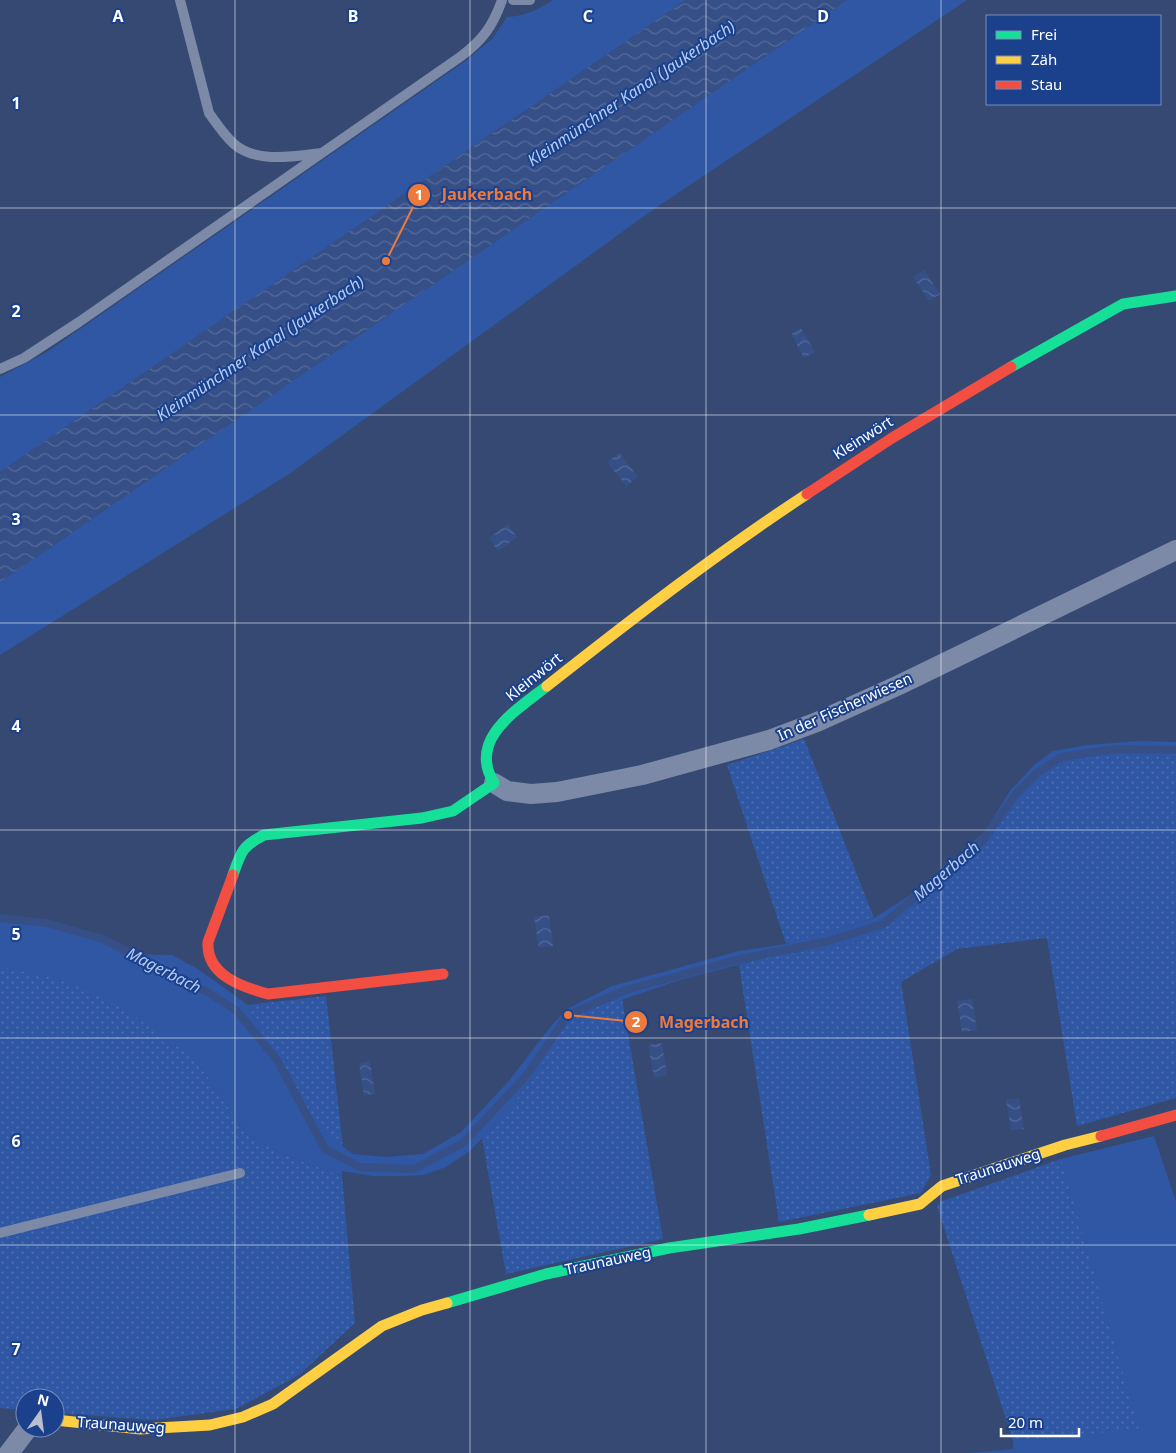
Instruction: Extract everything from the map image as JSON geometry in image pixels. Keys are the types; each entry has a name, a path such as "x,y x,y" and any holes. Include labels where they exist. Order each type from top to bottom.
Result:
{"street":[{"name":"Kleinwört","path":"494,783 487,773 487,748 494,733 505,719 634,618 749,532 897,434 1123,304 1176,296"},
{"name":"In der Fischerwiesen","path":"494,783 507,791 531,794 557,792 642,775 706,759 769,740 817,722 899,685 1176,550"},
{"path":"443,974 268,994 250,990 233,981 216,968 207,953 208,942 239,857 248,843 264,835 422,818 453,811 494,783"},
{"name":"Traunauweg","path":"65,1421 140,1429 210,1425 243,1417 273,1404 382,1326 422,1310 546,1274 668,1248 799,1229 920,1204 942,1186 1065,1145 1176,1114"},
{"path":"9,1453 20,1438"}],"lane":[{"path":"180,0 209,113 234,145 252,154 281,157 323,153"},
{"path":"0,369 24,358 51,341 478,44 488,30 502,0"},
{"path":"513,0 530,0"},
{"path":"0,1233 240,1173"}],"shaded area":[{"path":"553,0 686,0 0,472 0,377 47,352 467,60 493,38 507,17 531,12"},
{"path":"847,0 967,0 651,211 289,474 0,655 0,582"},
{"path":"804,739 874,918 786,944 727,765"},
{"path":"1140,741 1176,742 1176,757 1125,755 1013,807 982,849 898,919 881,930 848,945 772,956 680,980 586,1012 572,1020 534,1076 504,1115 470,1151 446,1167 424,1175 373,1176 342,1171 342,1176 280,1153 247,1135 196,1060 6,968 0,968 0,917 36,923 103,940 128,954 172,955 198,969 248,1005 308,1109 334,1140 353,1154 386,1157 423,1154 461,1132 508,1082 551,1026 567,1009 612,986 739,951 786,944 874,918 912,894 985,831 1010,791 1034,765 1053,751 1087,745"},
{"path":"1125,755 1176,757 1176,1098 1077,1126 1047,938 957,949 901,982 931,1175 921,1193 779,1222 739,965 772,956 848,945 881,930 898,919 982,849 1013,807 1055,768 1085,758"},
{"path":"0,968 6,968 66,981 126,1010 196,1060 247,1135 280,1153 342,1176 355,1323 299,1375 236,1409 154,1420 65,1414 65,1388 15,1388 15,1409 0,1408"},
{"path":"326,996 343,1148 317,1122 305,1105 248,1005"},
{"path":"622,999 663,1239 506,1274 482,1138 528,1084 557,1039 573,1019 590,1010"},
{"path":"1154,1136 1176,1202 1176,1453 969,1453 1013,1449 1013,1441 1021,1440 1061,1159"},
{"path":"1061,1159 1139,1429 1013,1441 937,1206 942,1201"}],"water":[{"name":"Kleinmünchner Kanal (Jaukerbach)","path":"686,0 847,0 0,582 0,472"},
{"path":"924,270 940,294 929,301 913,277"},
{"path":"801,328 815,352 804,358 791,334"},
{"path":"619,453 638,477 626,486 607,462"},
{"path":"508,524 517,537 498,551 489,538"},
{"path":"549,915 553,946 539,948 534,917"},
{"path":"972,999 977,1030 962,1032 957,1001"},
{"path":"662,1043 667,1075 654,1078 648,1045"},
{"path":"370,1061 375,1094 364,1095 359,1063"},
{"path":"1019,1098 1024,1129 1011,1130 1006,1100"}],"waterway":[{"name":"Magerbach","path":"0,918 46,923 103,939 209,993 237,1011 277,1060 325,1149 360,1167 414,1169 463,1143 526,1076 568,1015 626,990 736,960 829,941 883,924 982,841 1016,794 1038,772 1062,757 1116,749 1176,750"}],"traffic: fast":[{"path":"1011,367 1123,304 1176,296"},
{"path":"233,875 243,850 264,835 422,818 453,811 494,783 487,767 487,753 491,739 510,716 547,686"},
{"path":"447,1303 546,1274 669,1248 799,1229 869,1215"}],"traffic: slow":[{"path":"547,686 643,611 773,516 807,494"},
{"path":"869,1215 920,1204 942,1186 1065,1145 1101,1136"},
{"path":"65,1421 140,1429 210,1425 243,1417 273,1404 382,1326 422,1310 447,1303"}],"traffic: jam":[{"path":"807,494 892,438 1011,367"},
{"path":"233,875 208,942 209,953 219,971 247,988 268,994 443,974"},
{"path":"1101,1136 1176,1115"}],"place":[{"name":"Jaukerbach","path":"386,261"},
{"name":"Magerbach","path":"568,1015"}]}
